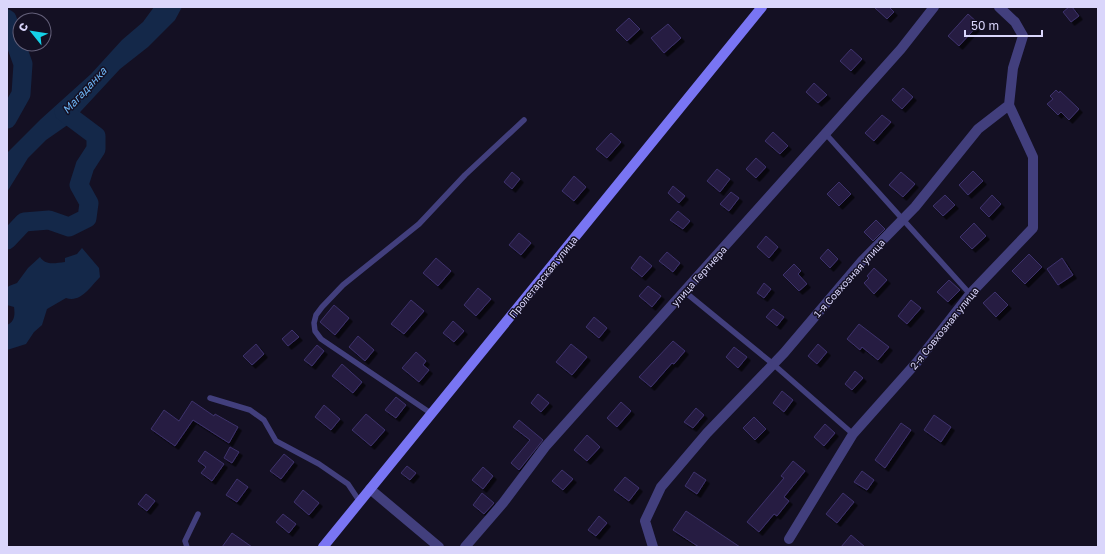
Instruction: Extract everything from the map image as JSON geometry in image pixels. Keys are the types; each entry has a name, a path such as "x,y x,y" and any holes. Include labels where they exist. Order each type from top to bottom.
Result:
{"main road":[{"name":"Пролетарская улица","path":"323,547 762,7"}],"street":[{"name":"улица Гертнера","path":"465,547 503,503 545,447 901,49 934,7"},
{"path":"999,7 1015,22 1023,36 1013,68 1009,105"},
{"name":"1-я Совхозная улица","path":"653,547 645,520 661,487 707,433 773,364 862,261 903,219 978,129 1009,105"},
{"name":"2-я Совхозная улица","path":"789,539 853,434 917,362 970,294 1033,228 1033,157 1009,105"},
{"path":"370,489 439,547"}],"lane":[{"path":"432,414 320,339 315,331 314,323 316,315 343,285 419,224 465,175 524,120"},
{"path":"825,133 970,294"},
{"path":"685,292 773,364 853,434"},
{"path":"210,398 250,410 264,420 276,441 319,464 348,484 360,502"},
{"path":"187,547 185,540 198,514"}],"water":[{"path":"154,7 182,7 175,20 148,47 120,69 69,124 46,140 28,158 7,192 7,153 41,119 91,74 122,40 143,22"},
{"path":"82,248 99,268 100,277 81,296 71,299 66,298 47,309 42,325 34,332 26,344 7,350 7,325 12,322 14,318 14,307 7,305 7,288 17,283 28,268 40,257 48,263 65,262 65,258 77,254"}],"building":[{"path":"874,7 889,7 894,12 887,19"},
{"path":"1069,7 1072,7 1079,16 1071,22 1063,12"},
{"path":"968,14 979,24 959,46 948,36"},
{"path":"629,18 640,29 627,41 616,30"},
{"path":"668,24 681,38 664,53 651,38"},
{"path":"851,49 862,59 851,71 840,61"},
{"path":"814,83 827,95 818,103 806,92"},
{"path":"903,88 913,97 902,109 892,100"},
{"path":"1056,90 1059,93 1060,91 1079,109 1069,120 1061,112 1058,115 1047,104 1053,99 1050,96"},
{"path":"882,115 891,122 874,141 865,133"},
{"path":"773,132 788,146 780,154 765,141"},
{"path":"611,133 621,142 607,158 596,149"},
{"path":"756,158 766,167 756,178 746,169"},
{"path":"717,169 730,179 720,192 707,181"},
{"path":"973,171 983,181 968,195 959,185"},
{"path":"512,172 520,179 512,189 504,182"},
{"path":"901,172 915,184 903,197 889,185"},
{"path":"574,176 586,187 574,201 562,191"},
{"path":"839,182 851,194 839,206 827,194"},
{"path":"673,186 685,196 679,203 668,193"},
{"path":"731,192 739,198 729,211 720,204"},
{"path":"945,195 955,205 943,216 933,206"},
{"path":"992,195 1001,204 989,217 980,208"},
{"path":"678,211 690,221 683,229 670,220"},
{"path":"876,220 885,229 873,241 864,232"},
{"path":"974,223 986,236 972,249 960,237"},
{"path":"519,233 531,243 521,255 509,245"},
{"path":"766,236 778,247 769,258 757,247"},
{"path":"828,249 838,259 830,268 820,258"},
{"path":"667,252 680,263 673,272 659,261"},
{"path":"1029,254 1042,267 1025,284 1012,271"},
{"path":"640,256 652,266 642,277 631,268"},
{"path":"436,258 451,271 438,286 423,273"},
{"path":"1062,258 1073,275 1058,285 1047,269"},
{"path":"794,264 801,271 798,274 807,284 799,291 783,275"},
{"path":"874,268 887,280 874,294 864,283 869,278 867,276"},
{"path":"949,280 960,290 948,302 937,292"},
{"path":"764,283 771,289 764,298 757,293"},
{"path":"648,286 661,296 652,307 639,296"},
{"path":"478,288 491,299 476,316 464,305"},
{"path":"995,292 1008,305 996,317 983,303"},
{"path":"411,300 424,311 404,334 391,324"},
{"path":"911,300 921,308 907,324 898,316"},
{"path":"334,305 349,318 335,335 320,322"},
{"path":"773,309 784,317 777,326 766,317"},
{"path":"594,317 607,328 599,338 586,327"},
{"path":"453,321 464,331 454,342 443,333"},
{"path":"859,324 889,347 878,360 862,347 860,350 847,339"},
{"path":"292,330 299,337 288,346 282,339"},
{"path":"358,336 374,350 365,361 349,347"},
{"path":"673,341 685,351 674,364 672,363 651,387 639,377"},
{"path":"256,344 264,354 252,365 243,356"},
{"path":"571,344 587,357 572,375 556,362"},
{"path":"818,344 827,352 817,364 808,356"},
{"path":"317,345 324,351 312,366 304,360"},
{"path":"734,347 747,357 738,368 726,357"},
{"path":"416,352 426,361 423,365 429,370 419,382 402,368"},
{"path":"342,364 362,382 353,393 332,376"},
{"path":"855,371 863,378 852,390 845,384"},
{"path":"782,391 793,400 784,412 773,403"},
{"path":"538,394 549,403 541,412 531,403"},
{"path":"396,397 406,405 396,418 385,410"},
{"path":"192,401 214,416 215,414 238,427 229,443 193,420 175,446 151,429 164,410 179,421"},
{"path":"621,402 631,411 617,427 607,418"},
{"path":"324,405 340,419 331,430 315,417"},
{"path":"696,408 704,415 693,428 684,422"},
{"path":"366,414 385,430 371,446 352,430"},
{"path":"934,415 951,427 941,442 924,430"},
{"path":"754,417 766,429 755,440 743,428"},
{"path":"519,420 543,440 519,470 511,463 530,440 513,427"},
{"path":"901,423 911,430 885,468 875,460"},
{"path":"825,424 835,433 824,446 814,437"},
{"path":"587,435 600,447 587,461 574,450"},
{"path":"230,447 239,452 232,463 224,458"},
{"path":"205,451 224,464 212,481 201,473 206,467 198,461"},
{"path":"284,454 294,462 281,479 270,471"},
{"path":"793,461 805,471 784,497 789,501 777,516 774,514 759,532 747,522 784,478 781,476"},
{"path":"407,466 416,473 410,480 401,473"},
{"path":"483,467 493,476 483,489 472,480"},
{"path":"562,470 573,479 563,490 552,481"},
{"path":"862,471 874,480 867,490 854,482"},
{"path":"694,472 706,480 697,494 685,486"},
{"path":"625,477 639,488 629,501 614,490"},
{"path":"237,479 248,487 237,502 226,495"},
{"path":"303,490 319,503 309,515 294,502"},
{"path":"482,493 494,503 484,514 473,505"},
{"path":"843,493 854,502 837,523 826,514"},
{"path":"146,494 155,501 147,511 138,504"},
{"path":"686,511 740,547 699,547 673,530"},
{"path":"283,514 296,524 289,533 276,522"},
{"path":"599,516 607,523 596,536 588,530"},
{"path":"232,533 252,547 222,547"},
{"path":"851,535 865,547 841,547"}],"waterway":[{"name":"Магаданка","path":"7,19 23,64 21,94 7,119"},
{"path":"7,240 24,222 49,220 69,227 87,218 89,203 79,185 85,166 96,149 96,136 64,112"}]}
